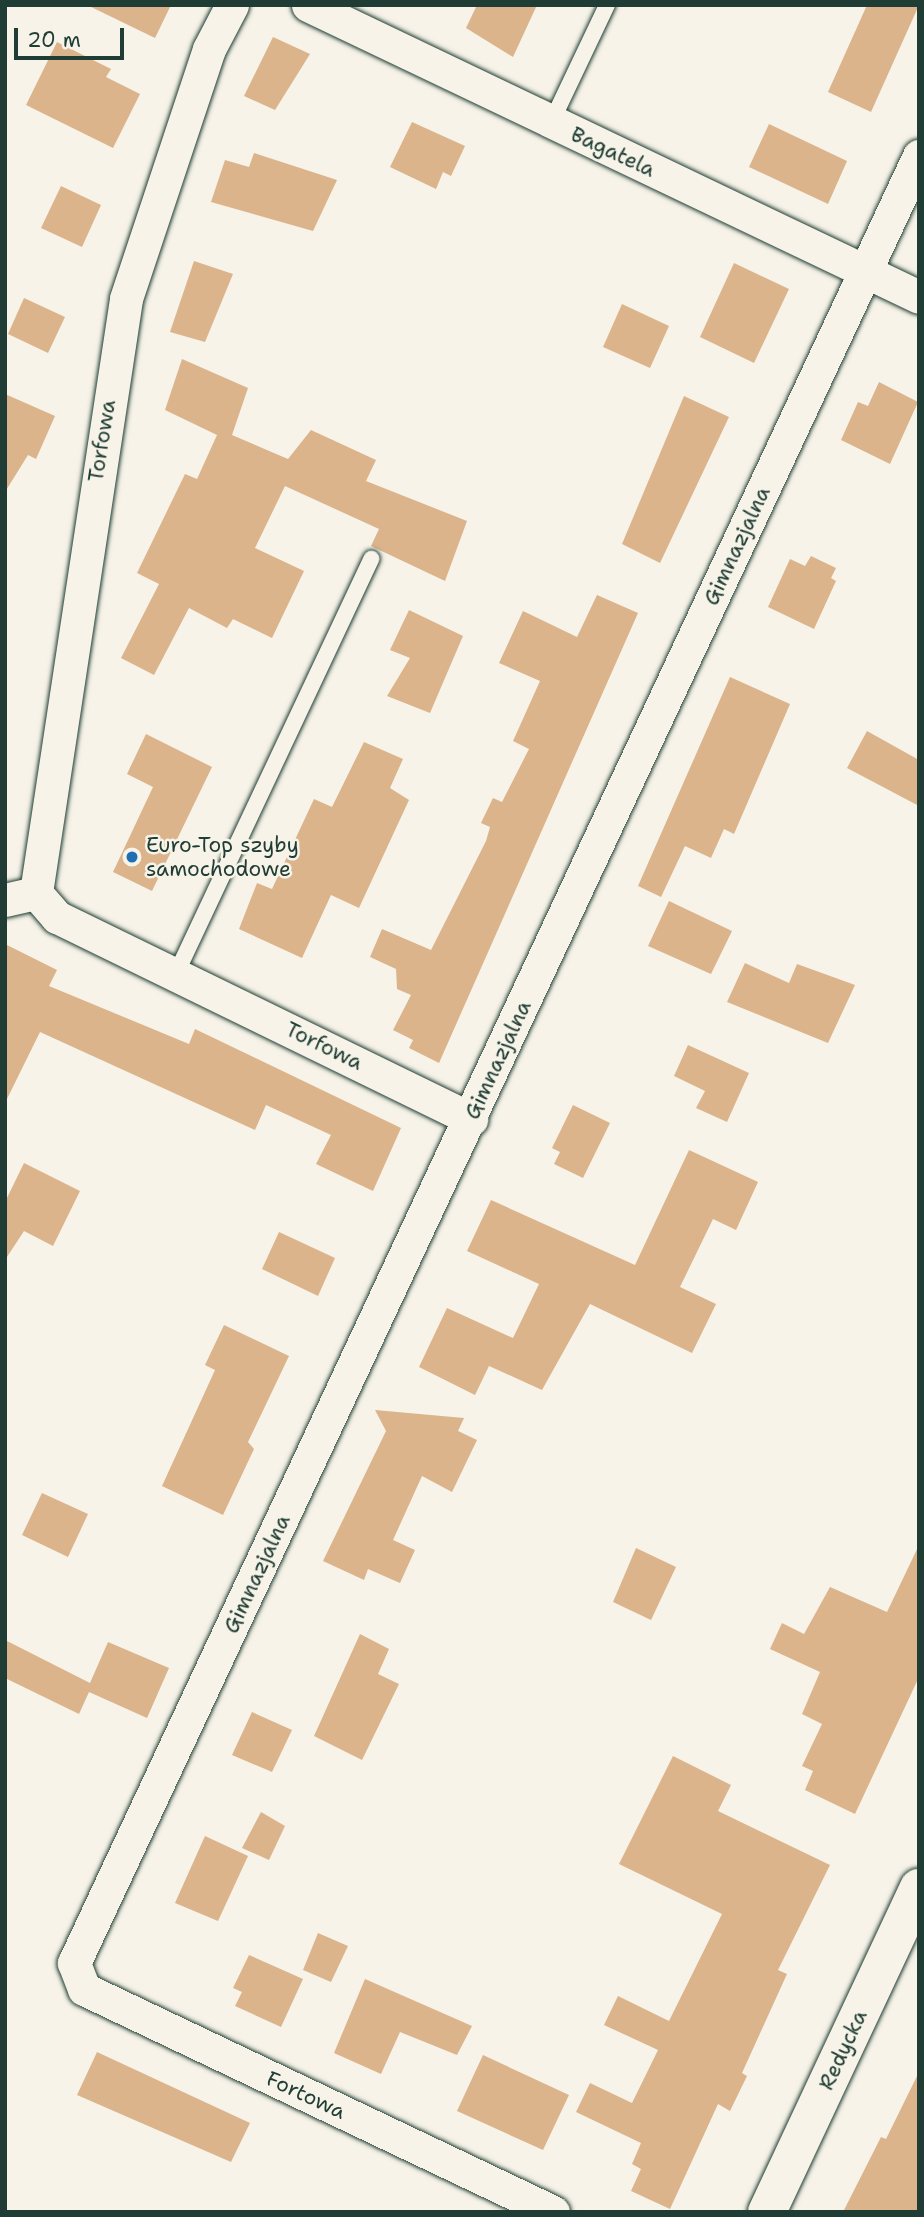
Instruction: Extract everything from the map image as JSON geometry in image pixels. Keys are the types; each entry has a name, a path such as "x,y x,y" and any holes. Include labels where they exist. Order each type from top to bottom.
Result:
{"street":[{"name":"Torfowa","path":"232,5 209,49 125,299 21,896 57,918 471,1119"},
{"name":"Bagatela","path":"308,5 919,298"},
{"name":"Gimnazjalna","path":"74,1963 471,1119 919,156"},
{"name":"Redycka","path":"767,2212 919,1888"},
{"name":"Fortowa","path":"74,1963 83,1989 553,2212"}],"lane":[{"path":"551,123 607,5"},
{"path":"176,974 371,559"}],"building":[{"path":"87,5 171,5 155,38"},
{"path":"477,5 537,5 513,57 466,28"},
{"path":"867,5 919,5 871,112 828,92"},
{"path":"273,37 310,54 275,110 244,96"},
{"path":"57,42 111,69 106,77 140,94 113,148 26,105"},
{"path":"412,122 465,146 451,176 443,172 436,189 390,167"},
{"path":"769,124 847,161 828,204 749,167"},
{"path":"254,153 337,180 313,231 211,202 225,160 249,167"},
{"path":"61,186 101,205 82,247 41,228"},
{"path":"194,261 233,274 205,342 170,332"},
{"path":"734,263 789,289 754,363 700,337"},
{"path":"24,298 65,317 48,353 8,334"},
{"path":"622,304 669,326 650,368 603,347"},
{"path":"182,359 248,388 232,435 288,459 311,430 376,460 366,481 467,521 445,581 371,546 379,529 285,486 255,548 304,571 272,638 233,619 227,628 189,608 154,675 121,658 159,584 137,573 185,474 197,479 217,435 165,410"},
{"path":"879,382 918,402 890,464 841,440 858,402 868,406"},
{"path":"5,394 55,416 36,459 28,455 5,492"},
{"path":"684,396 729,417 660,563 622,544"},
{"path":"811,556 836,568 831,578 836,581 814,629 768,607 790,559 805,566"},
{"path":"597,595 638,613 439,1063 409,1048 413,1040 393,1030 411,995 397,989 396,969 370,957 382,929 431,950 486,841 490,827 481,823 493,798 502,802 529,749 513,741 540,681 499,663 523,611 577,637"},
{"path":"409,610 463,636 430,713 387,696 410,658 390,650"},
{"path":"730,677 790,704 734,834 724,829 711,858 685,846 661,897 638,886"},
{"path":"867,731 919,760 919,806 847,768"},
{"path":"146,734 212,767 152,891 113,872 153,787 127,774"},
{"path":"364,742 403,759 390,788 409,800 359,908 331,895 302,958 239,929 257,883 272,889 314,799 332,807"},
{"path":"669,901 732,931 711,974 648,946"},
{"path":"5,944 57,970 49,986 189,1044 195,1029 401,1128 373,1191 316,1164 331,1135 266,1105 255,1130 40,1032 5,1103"},
{"path":"745,963 789,983 797,964 855,985 828,1043 727,1002"},
{"path":"688,1045 749,1073 727,1122 696,1108 705,1091 674,1076"},
{"path":"573,1105 610,1123 583,1178 554,1164 560,1152 552,1148"},
{"path":"689,1150 758,1182 736,1230 713,1219 680,1287 716,1304 692,1353 590,1304 542,1390 489,1366 475,1395 419,1367 447,1308 513,1338 539,1284 467,1251 491,1200 635,1265"},
{"path":"24,1163 80,1191 53,1246 24,1231 5,1260 5,1202"},
{"path":"279,1232 335,1258 318,1296 262,1269"},
{"path":"224,1325 289,1356 248,1442 254,1449 223,1515 162,1486 215,1370 205,1365"},
{"path":"375,1410 464,1418 458,1431 477,1440 452,1492 422,1476 393,1540 415,1550 400,1583 368,1569 364,1580 323,1561 386,1431"},
{"path":"42,1493 88,1514 68,1557 22,1535"},
{"path":"919,1545 919,1677 855,1814 805,1790 813,1771 802,1766 822,1724 802,1714 820,1672 770,1649 782,1623 804,1634 830,1587 887,1612"},
{"path":"636,1548 676,1567 651,1620 613,1602"},
{"path":"360,1634 389,1649 378,1674 399,1684 362,1760 314,1736"},
{"path":"5,1640 90,1683 108,1642 169,1668 147,1718 89,1692 79,1714 5,1678"},
{"path":"252,1712 292,1730 272,1772 232,1755"},
{"path":"673,1756 731,1785 718,1811 830,1865 778,1970 787,1974 742,2073 747,2076 730,2111 718,2104 670,2209 631,2191 641,2169 632,2164 641,2143 576,2112 590,2083 632,2103 658,2050 604,2025 618,1996 669,2021 722,1914 619,1864"},
{"path":"261,1812 285,1826 269,1860 242,1848"},
{"path":"205,1836 248,1856 218,1921 175,1903"},
{"path":"318,1933 348,1946 331,1982 303,1970"},
{"path":"249,1955 303,1979 281,2027 235,2006 242,1992 233,1988"},
{"path":"365,1979 472,2026 457,2055 400,2032 381,2074 334,2053"},
{"path":"97,2052 250,2123 231,2162 77,2095"},
{"path":"483,2055 569,2095 543,2150 457,2111"},
{"path":"919,2072 919,2212 843,2212 881,2137 886,2139"}],"place":[{"name":"Euro-Top szyby samochodowe","path":"132,857"}]}
